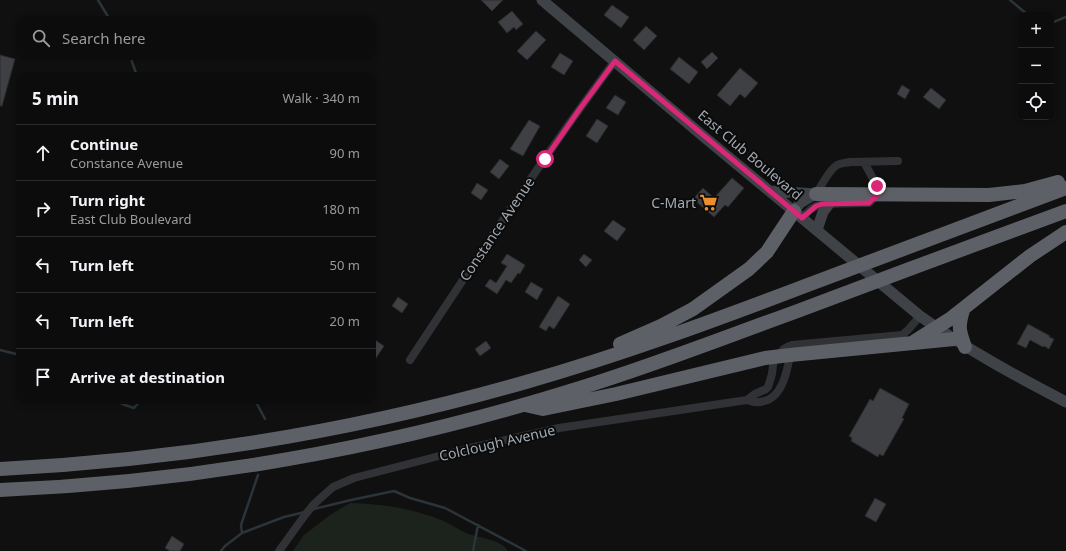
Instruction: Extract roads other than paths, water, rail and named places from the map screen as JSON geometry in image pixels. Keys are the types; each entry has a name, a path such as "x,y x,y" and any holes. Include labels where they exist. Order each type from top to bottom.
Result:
{"highway":[{"path":"816,194 1007,194 1025,191 1066,180"},
{"path":"0,469 122,460 217,448 276,439 430,408 521,384 650,343 1066,188"},
{"path":"0,490 176,476 270,462 363,445 467,420 578,389 657,363 1066,210"},
{"path":"573,368 673,320 734,281 767,252 798,214"},
{"path":"913,343 963,310 1030,256 1066,232"},
{"path":"524,405 543,409 616,394 781,356 913,343 959,343 959,328 963,310"}],"street":[{"name":"East Club Boulevard","path":"542,0 920,316 959,343 1066,402"},
{"name":"Constance Avenue","path":"410,360 529,182 615,61"},
{"path":"798,214 800,203 816,194 831,171 842,163 898,161"},
{"path":"798,214 822,204 869,203 878,194 877,186 864,162"},
{"path":"770,191 816,194"},
{"path":"817,230 823,212 829,204"},
{"path":"781,356 781,352 784,349 792,345 902,335 920,316"},
{"name":"Colclough Avenue","path":"747,400 768,387 772,374 781,356"},
{"name":"Colclough Avenue","path":"279,551 300,520 314,504 333,487 354,478 470,448 559,428 747,400 761,402 771,398 778,392 785,376 781,356"}],"waterway":[{"path":"98,0 108,16"},
{"path":"1010,0 1024,12"},
{"path":"1054,22 1066,17"},
{"path":"131,60 136,72"},
{"path":"0,350 16,354"},
{"path":"122,404 134,408 138,404"},
{"path":"257,404 265,419"},
{"path":"242,533 241,525 258,475"},
{"path":"314,509 394,491 410,498 445,508 526,551"},
{"path":"221,551 242,533 284,517 305,512"},
{"path":"473,551 478,525"}],"place":[{"name":"C-Mart","path":"709,203"}]}
